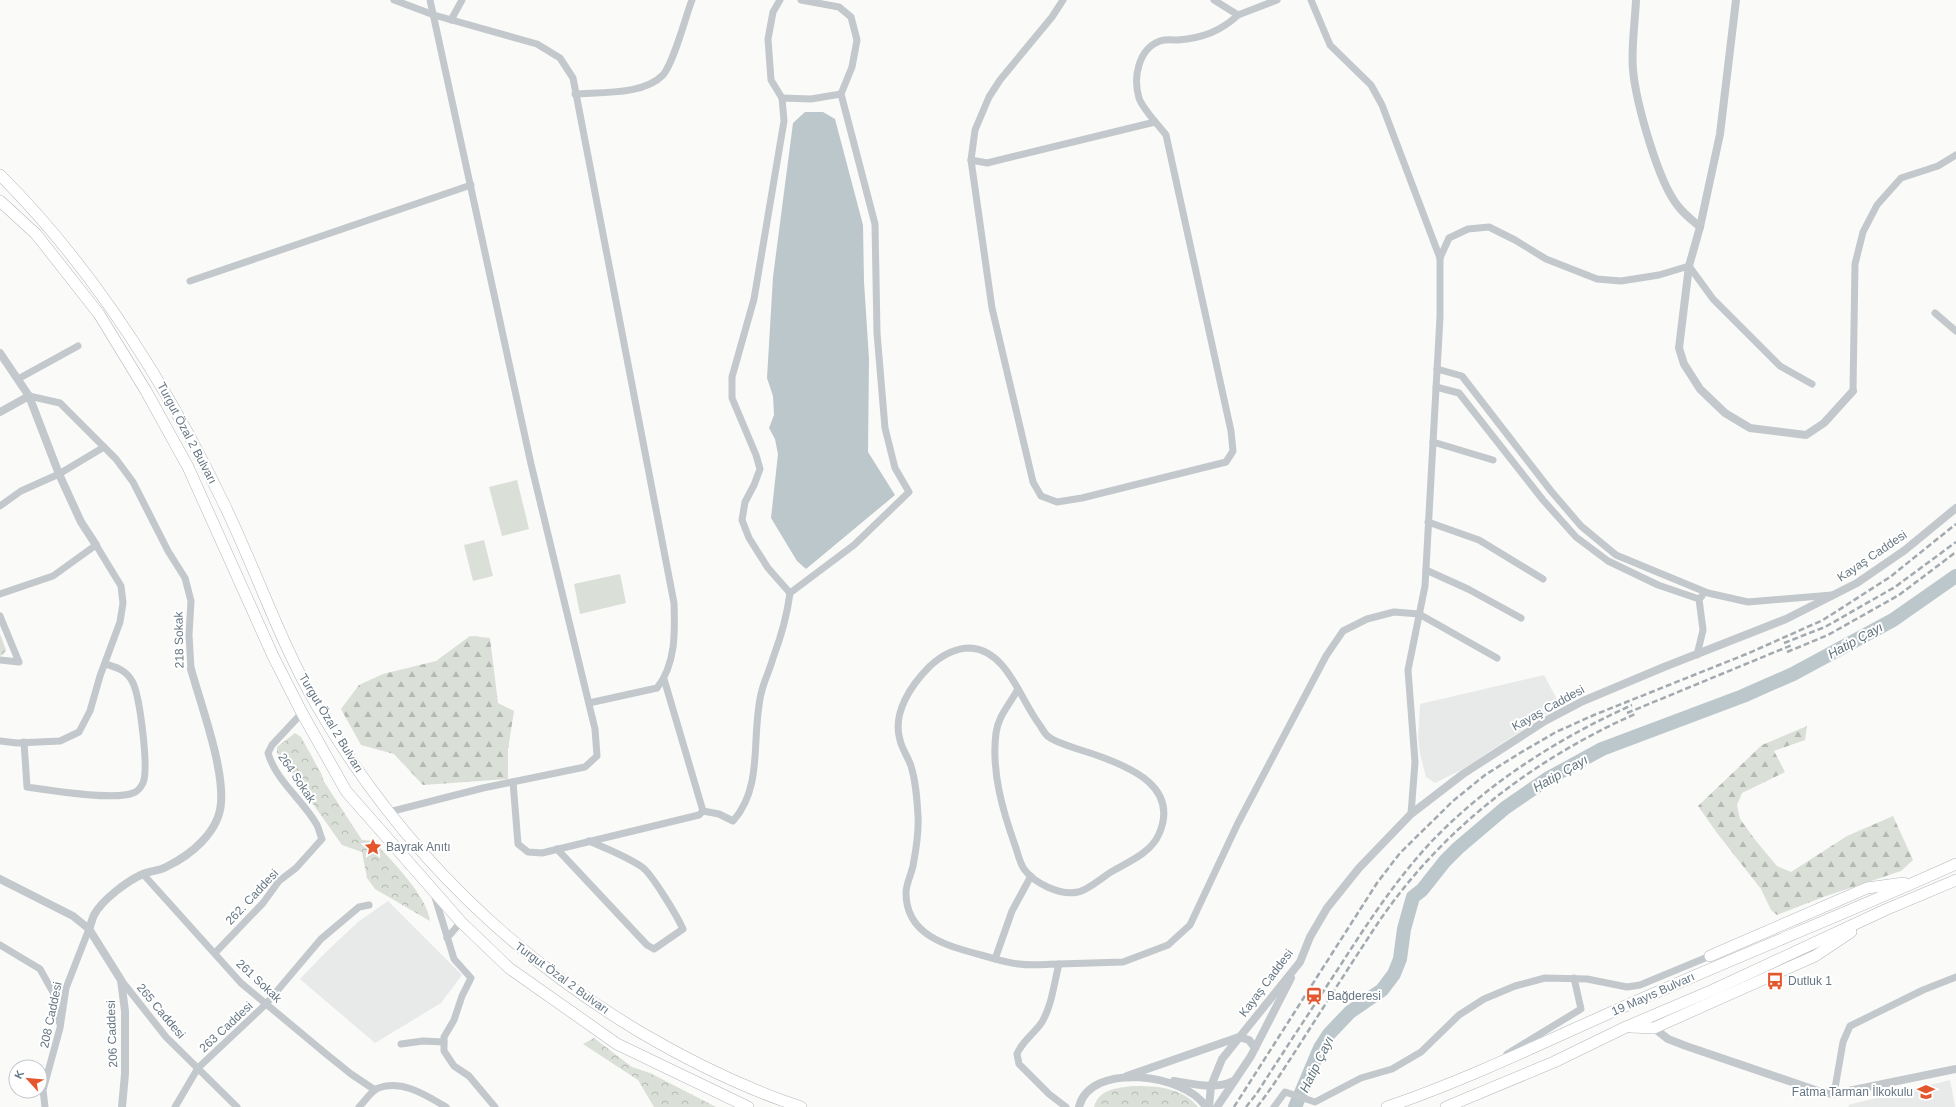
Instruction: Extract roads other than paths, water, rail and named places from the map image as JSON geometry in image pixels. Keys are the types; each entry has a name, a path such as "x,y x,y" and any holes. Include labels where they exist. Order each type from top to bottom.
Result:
{"highway":[{"name":"Turgut Özal 2 Bulvarı","path":"0,175 44,222 82,268 123,323 183,421 225,506 298,669 316,704 367,783 389,812 442,874 519,948 600,1008 678,1054 732,1080 801,1107"},
{"name":"Turgut Özal 2 Bulvarı","path":"0,201 36,234 99,314 146,391 188,467 273,656 302,713 346,791 461,922 509,968 616,1044 748,1107"},
{"name":"19 Mayıs Bulvarı","path":"1387,1107 1482,1070 1662,990 1956,864"},
{"name":"19 Mayıs Bulvarı","path":"1710,956 1867,888 1919,880"},
{"path":"1885,910 1956,880"},
{"path":"1934,889 1956,883"},
{"name":"19 Mayıs Bulvarı","path":"1626,1027 1654,1028 1815,956 1885,910"},
{"name":"19 Mayıs Bulvarı","path":"1446,1107 1554,1062 1626,1027 1713,990 1885,910"}],"street":[{"path":"394,0 434,15 537,44 560,58 573,78 635,392 674,604 675,638 664,679 657,688 589,703"},
{"path":"389,812 513,782 585,767 597,756 595,728 531,464 430,0"},
{"path":"451,20 462,0"},
{"path":"575,94 638,89 652,84 664,74 672,57 692,0"},
{"path":"780,0 773,12 768,39 770,80 782,98 784,121 754,299 732,377 732,398 756,455 760,469 754,486 745,502 742,520 749,538 768,568 790,594"},
{"path":"703,811 719,814 733,821 747,801 754,777 756,721 762,690 787,617 790,594 854,545 909,492 895,468 884,428 877,333 875,224 841,94 852,67 857,40 851,17 839,7 801,0"},
{"path":"1063,0 989,97 975,130 971,160 992,308 1033,482 1041,496 1057,502 1082,498 1226,462 1233,451 1231,432 1166,135 1139,99 1136,75 1141,60 1150,45 1162,40 1195,38 1213,34 1227,25 1238,14 1277,0"},
{"path":"1214,0 1238,14"},
{"path":"1311,0 1330,45 1371,85 1382,105 1440,258 1440,317 1425,586 1408,670 1415,762 1411,814"},
{"path":"1636,0 1633,70 1642,115 1652,148 1668,190 1677,206 1700,227"},
{"path":"1736,0 1720,134 1700,227 1689,266 1678,348 1684,364 1700,389 1725,413 1750,428 1806,435 1824,423 1853,391 1855,264 1863,232 1877,205 1901,178 1938,166 1956,155"},
{"path":"782,98 811,99 841,94"},
{"path":"971,160 987,163 1155,122"},
{"path":"190,281 471,185"},
{"path":"1440,258 1449,238 1468,229 1489,227 1546,259 1597,279 1621,281 1659,275 1689,266"},
{"path":"1689,266 1713,299 1780,366 1812,384"},
{"path":"1935,313 1956,330"},
{"path":"18,379 78,346"},
{"path":"0,353 30,396 59,474 81,522 120,586 123,594 122,614 90,711 79,732 60,741 0,741"},
{"path":"1437,369 1462,376 1551,491 1581,526 1616,555 1708,593 1748,602 1834,595"},
{"path":"1436,387 1459,393 1543,500 1576,537 1608,561 1658,585 1698,599"},
{"path":"0,412 30,396"},
{"name":"218 Sokak","path":"30,396 60,404 116,459 133,482 168,551 184,578 191,601 189,635 191,669 213,746 221,786 221,803 217,819 204,840 187,855 165,868 143,874 116,890 94,914 89,929"},
{"path":"1433,442 1493,460"},
{"path":"0,506 21,491 59,474 104,447"},
{"name":"Kayaş Caddesi","path":"1208,1107 1211,1086 1222,1059 1300,962 1310,937 1327,908 1359,868 1411,814 1463,774 1545,721 1583,701 1786,619 1857,583 1905,550 1956,508"},
{"path":"1428,522 1478,540 1543,579"},
{"path":"0,594 53,576 96,545"},
{"path":"1426,570 1468,589 1521,618"},
{"path":"1698,599 1708,593"},
{"path":"1697,655 1703,630 1698,599"},
{"path":"1018,689 999,719 996,733 994,764 1006,821 1023,868 1038,882 1056,891 1079,892 1147,851 1158,837 1165,815 1163,800 1151,782 1104,758 1049,738 1032,715 1018,689 1002,666 990,654 970,648 954,651 938,659 914,684 899,712 898,722 900,740 911,764 916,789 918,820 912,866 906,890 908,907 919,927 930,937 945,945 995,959 1020,965 1123,962 1168,945 1190,924 1242,816 1326,656 1343,631 1367,619 1394,612 1419,614 1497,658"},
{"path":"0,616 19,662 0,660"},
{"path":"24,742 27,787 86,794 126,795 139,789 143,784 145,775 143,735 136,692 133,682 127,675 121,670 105,664"},
{"path":"664,679 703,811"},
{"name":"264 Sokak","path":"302,713 272,745 268,753 283,780 317,825 322,839"},
{"path":"513,782 518,844 528,852 542,853 699,815 703,811"},
{"name":"262. Caddesi","path":"215,953 264,903 279,881 296,868 322,839"},
{"path":"557,849 647,945 654,949 683,928 676,914 643,868 614,852 589,841"},
{"name":"261 Sokak","path":"143,874 241,983 351,1074 375,1090"},
{"path":"995,959 1012,911 1031,876"},
{"name":"206 Caddesi","path":"0,879 73,916 89,929 121,980 125,1010 125,1074 122,1107"},
{"path":"432,888 454,960 472,978 462,996 454,1020 444,1037 444,1051 454,1066 469,1076 495,1107"},
{"name":"263 Caddesi","path":"175,1107 198,1068 266,1004 322,940 358,907 369,904"},
{"path":"447,938 461,922"},
{"name":"208 Caddesi","path":"45,1107 43,1090 60,1028 66,988 89,929"},
{"path":"0,945 40,969 54,994 60,1028"},
{"path":"1274,1107 1284,1092 1305,1099 1313,1104 1361,1078 1392,1069 1421,1052 1459,1015 1484,999 1515,986 1545,978 1587,979 1627,987 1640,985 1710,956"},
{"path":"1217,1107 1255,1048 1300,962"},
{"path":"1059,964 1050,1000 1041,1022 1026,1038 1017,1054 1019,1064 1049,1094 1066,1107"},
{"path":"1834,1094 1843,1042 1850,1026 1923,990 1956,977"},
{"path":"1482,1070 1581,1008 1574,978"},
{"name":"265 Caddesi","path":"121,980 166,1037 237,1107"},
{"path":"1654,1028 1668,1039 1686,1046 1821,1092 1834,1094 1956,1069"},
{"path":"1239,1038 1249,1040 1255,1048"},
{"name":"Kayaş Caddesi","path":"1122,1078 1239,1038"},
{"path":"401,1044 423,1041 444,1042"},
{"name":"Kayaş Caddesi","path":"1079,1107 1081,1099 1090,1088 1105,1080 1122,1078 1156,1079 1187,1090 1201,1098 1208,1107"},
{"path":"1156,1079 1211,1086 1224,1086 1234,1081"},
{"path":"359,1107 375,1090 398,1085 426,1095 446,1107"}],"waterway":[{"name":"Hatip Çayı","path":"1295,1107 1320,1048 1329,1034 1350,1012 1382,990 1394,974 1400,959 1404,929 1413,897 1422,890 1445,861 1458,848 1505,808 1547,779 1602,749 1743,696 1793,674 1893,620 1956,576"}],"railway":[{"path":"1234,1107 1377,883 1400,853 1453,801 1485,775 1556,732 1594,715 1749,653 1823,620 1890,577 1956,524"},
{"path":"1784,643 1825,627 1895,587 1956,542"},
{"path":"1787,652 1828,635 1899,595 1956,552"},
{"path":"1627,713 1792,645"},
{"path":"1246,1107 1257,1093 1382,902 1419,855 1433,840 1477,799 1526,763 1578,732 1632,705"},
{"path":"1257,1107 1283,1070 1380,920 1432,855 1493,799 1527,775 1561,752 1635,714"}],"place":[{"name":"Bayrak Anıtı","path":"373,847"},
{"name":"Dutluk 1","path":"1775,981"},
{"name":"Bağderesi","path":"1314,996"},
{"name":"Fatma Tarman İlkokulu","path":"1926,1092"}]}
